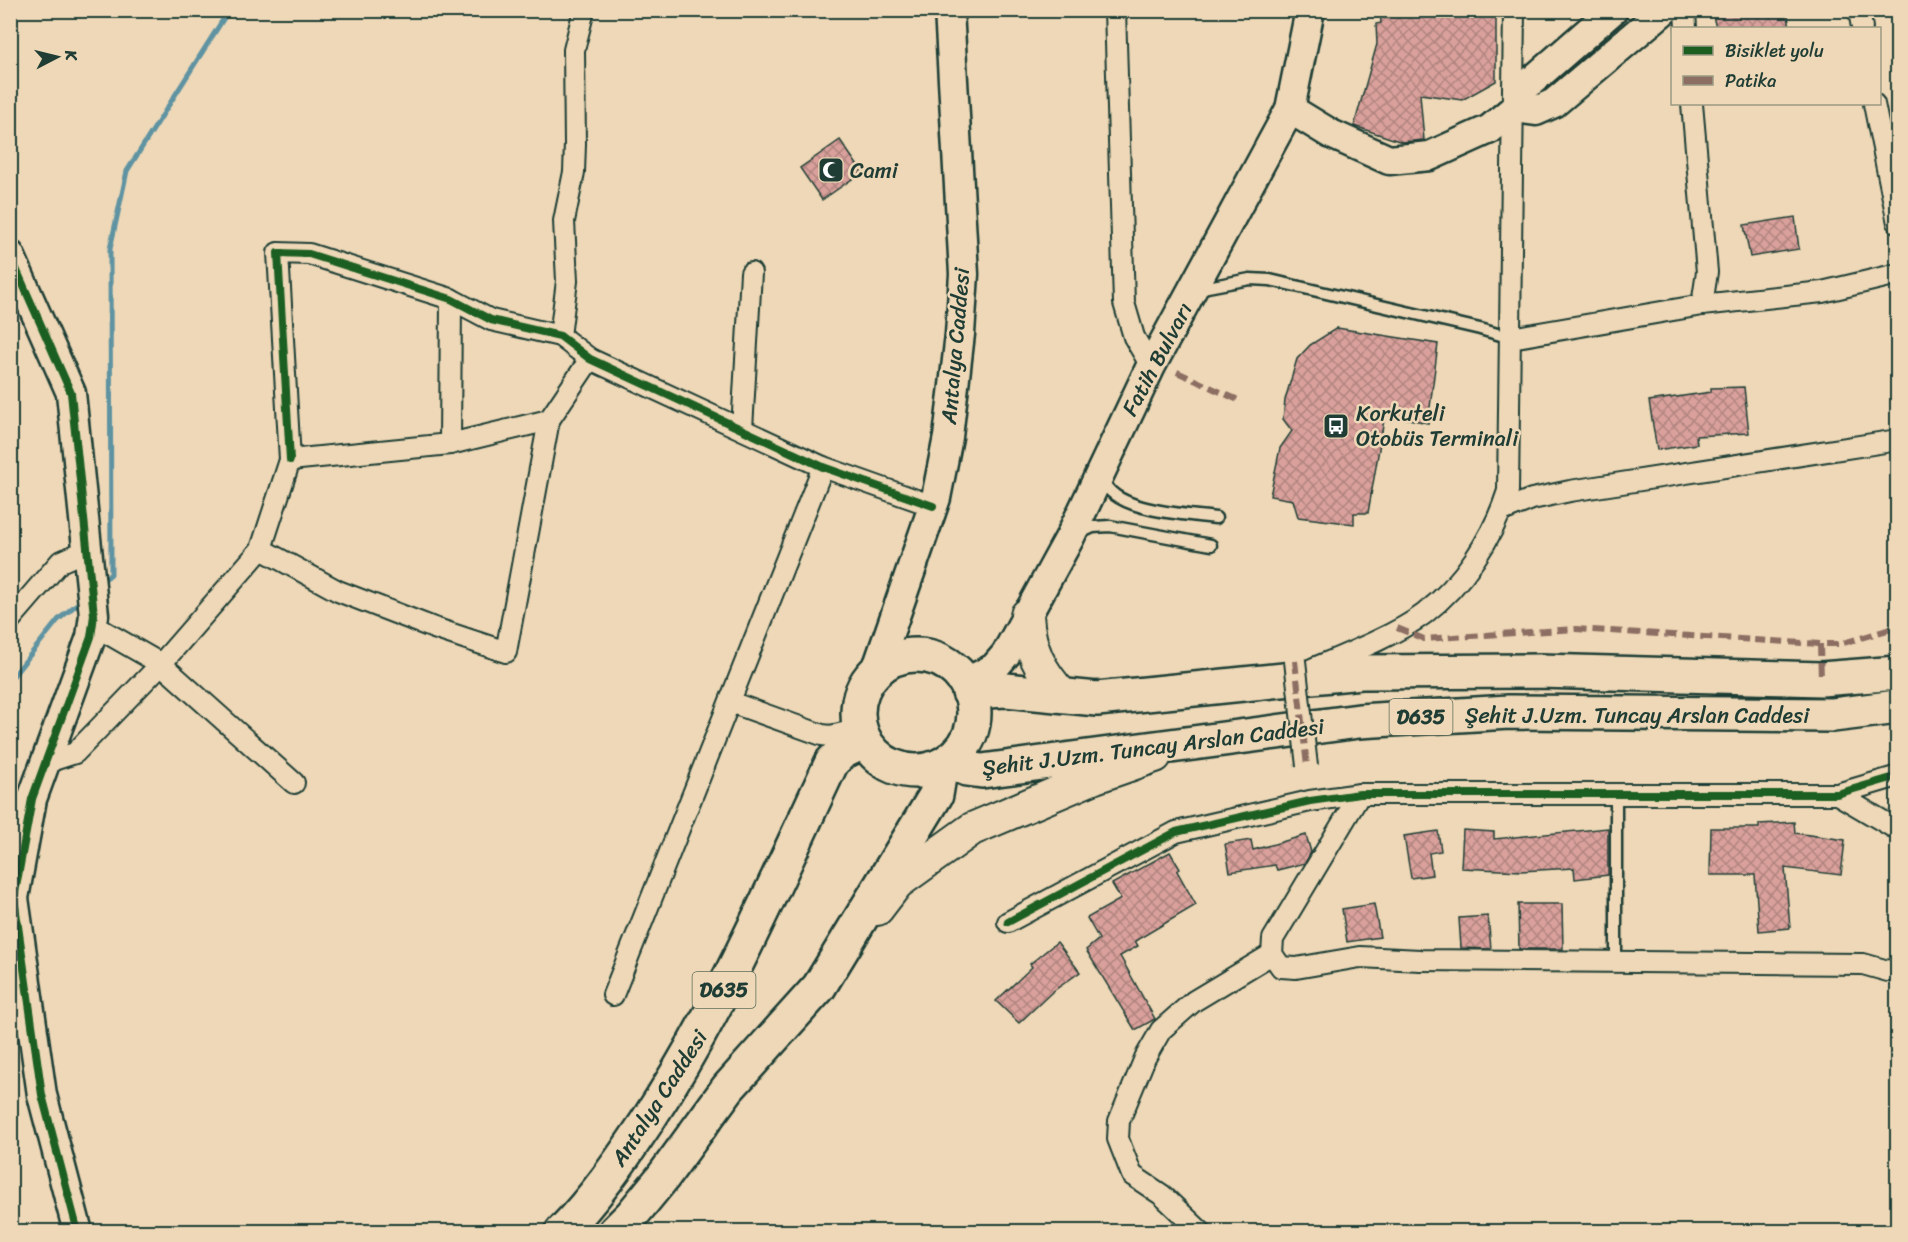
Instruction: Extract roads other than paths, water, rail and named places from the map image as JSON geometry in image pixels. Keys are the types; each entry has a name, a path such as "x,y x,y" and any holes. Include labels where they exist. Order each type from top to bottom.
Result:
{"highway":[{"path":"945,763 913,771 894,767 877,756 862,735 858,713 861,694 876,671 891,660 919,655 945,664 967,687"},
{"name":"Şehit J.Uzm. Tuncay Arslan Caddesi","path":"967,687 1097,699 1291,671 1540,671 1821,679 1898,673"},
{"name":"D635","path":"945,763 963,747 971,729 973,710 967,687"},
{"name":"Şehit J.Uzm. Tuncay Arslan Caddesi","path":"945,763 982,771 1359,720 1509,712 1833,714 1898,707"},
{"name":"Antalya Caddesi","path":"562,1232 590,1203 684,1064 715,1010 832,762 862,735"},
{"name":"Antalya Caddesi","path":"615,1232 663,1177 728,1088 820,984 936,795 945,763"}],"main road":[{"path":"1027,615 1028,637 1035,660 1064,696"},
{"path":"820,984 897,883 972,829 1095,777 1194,743"}],"street":[{"path":"560,336 567,281 564,221 574,172 574,50 584,10"},
{"name":"Antalya Caddesi","path":"876,671 890,637 933,506 948,437 960,334 964,274 949,10"},
{"path":"1115,10 1124,303 1134,337 1151,366"},
{"name":"Fatih Bulvarı","path":"967,687 994,668 1006,654 1070,537 1151,366 1290,109 1310,10"},
{"path":"1307,766 1291,671 1423,615 1452,589 1497,524 1508,491 1515,108 1514,10"},
{"path":"1290,109 1331,134 1389,160 1430,156 1490,129 1515,108 1526,86 1613,10"},
{"path":"1515,108 1536,111 1554,103 1664,10"},
{"path":"1685,10 1686,27"},
{"path":"1858,10 1862,27"},
{"path":"1692,105 1706,262 1702,305"},
{"path":"1874,105 1898,223"},
{"path":"44,763 75,753 161,664 261,549 290,460 283,374 278,253 309,254 451,299 491,320 560,336 591,359 823,466 933,506"},
{"path":"10,255 71,393 93,620 91,637 44,763 19,822 14,898 42,1095 78,1232"},
{"path":"742,429 751,273"},
{"path":"1511,338 1702,305 1822,292 1898,274"},
{"path":"450,444 451,299"},
{"path":"261,549 338,591 434,628 506,652 549,420 591,359"},
{"path":"290,460 450,444 549,420"},
{"path":"1502,511 1532,499 1570,491 1898,440"},
{"path":"614,996 823,466"},
{"path":"10,620 60,562 86,556"},
{"path":"93,620 161,664 294,783"},
{"path":"730,702 822,735 862,735"},
{"path":"1008,922 1176,832 1310,801 1360,794 1837,795 1898,776"},
{"path":"1360,794 1273,939 1272,954 1281,967 1296,968 1360,957 1616,963 1863,964 1888,971 1898,968"},
{"path":"1837,795 1898,830"},
{"path":"1201,1232 1162,1195 1132,1175 1118,1139 1119,1121 1145,1058 1161,1030 1194,1001 1272,954"}],"lane":[{"path":"1194,290 1250,279 1270,280 1480,328 1511,338"},
{"path":"1101,469 1105,485 1115,496 1129,504 1216,518"},
{"path":"1070,537 1093,527 1110,526 1211,545"},
{"path":"1616,794 1616,963"}],"waterway":[{"path":"99,584 111,574 110,249 127,171 229,10"},
{"path":"10,680 58,620 84,598"}],"place":[{"name":"Cami","path":"831,170"},
{"name":"Korkuteli Otobüs Terminali","path":"1336,426"}]}
